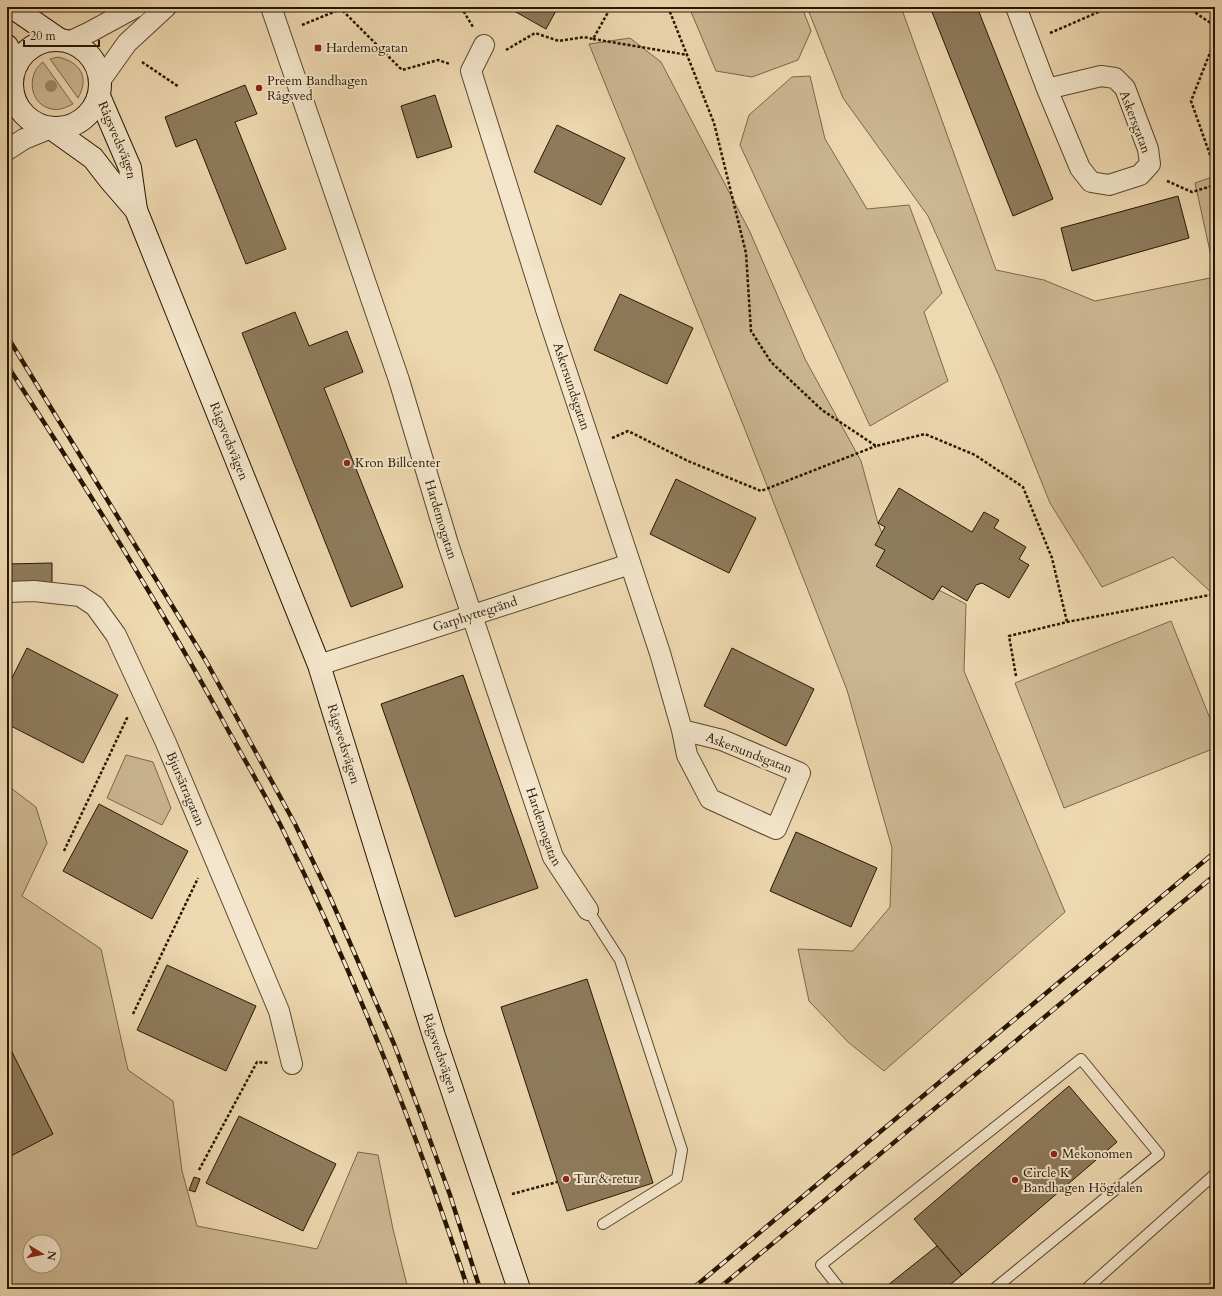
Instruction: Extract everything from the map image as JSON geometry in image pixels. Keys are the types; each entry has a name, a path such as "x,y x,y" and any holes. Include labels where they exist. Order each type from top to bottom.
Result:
{"street":[{"path":"12,7 64,41 81,48 91,57 97,68 99,89"},
{"path":"51,128 38,124 27,117 10,99 13,79 12,55 28,51 43,42 64,41 90,32 136,7"},
{"path":"7,150 24,140 51,128 66,127 80,121 92,110 99,89 127,43 166,7"},
{"name":"Hardemogatan","path":"271,7 399,380 471,615 553,857 588,910"},
{"name":"Askersgatan","path":"1016,7 1048,89 1080,168 1092,182 1109,185 1140,175 1150,164 1148,149 1125,88 1114,78 1101,76 1048,89"},
{"path":"471,71 484,44"},
{"name":"Askersundsgatan","path":"471,71 549,319 660,653 688,755 710,799 776,829 800,773 722,740 682,730"},
{"name":"Rågsvedsvägen","path":"99,89 130,168 136,210 319,665 434,1036 519,1289"},
{"name":"Rågsvedsvägen","path":"51,128 94,158 110,180 136,210"},
{"name":"Garphyttegränd","path":"319,665 630,564"},
{"name":"Bjursätragatan","path":"7,592 34,591 80,596 95,606 116,636 166,744 279,1011 292,1064"}],"lane":[{"path":"588,910 620,960 682,1150 677,1178 602,1224"},
{"path":"840,1289 821,1265 1081,1060 1159,1154 994,1289"},
{"path":"1086,1289 1215,1174"}],"path":[{"path":"593,39 611,7"},
{"path":"668,7 688,54 714,123 746,253 751,331 771,362 822,410 876,446"},
{"path":"1049,34 1110,7"},
{"path":"1188,7 1215,26"},
{"path":"301,26 340,8 402,70 438,60 471,71"},
{"path":"503,52 535,33 559,41 584,37 688,54"},
{"path":"1215,40 1191,101 1215,169"},
{"path":"140,57 142,62 179,87"},
{"path":"1167,182 1192,192 1215,185"},
{"path":"592,446 628,431 688,461 761,491 876,446 924,434 975,455 1023,487 1052,558 1067,622"},
{"path":"1016,676 1008,636 1067,622 1215,594"},
{"path":"64,851 132,707 146,699"},
{"path":"133,1014 200,874 218,865"},
{"path":"199,1170 257,1062 292,1064"},
{"path":"510,1194 557,1182"}],"shaded area":[{"path":"689,7 802,7 811,31 798,60 752,77 716,71"},
{"path":"807,7 901,7 996,270 1044,280 1095,301 1215,277 1215,596 1173,557 1102,587 1050,503 999,376 928,216 843,98"},
{"path":"630,38 661,62 750,232 805,359 861,461 878,523 896,568 966,604 964,671 1065,912 884,1071 848,1042 809,1001 798,949 853,951 890,907 892,848 847,690 744,427 589,44"},
{"path":"58,57 66,59 81,72 83,83 78,98 50,59"},
{"path":"43,62 73,104 63,108 52,109 38,102 32,88 32,81 38,67"},
{"path":"810,76 825,139 867,209 909,205 942,293 924,312 948,381 870,426 740,145 749,115 792,77"},
{"path":"1215,176 1215,274 1195,183"},
{"path":"1171,621 1215,731 1215,748 1064,808 1015,683"},
{"path":"126,755 153,762 171,808 162,825 107,798"},
{"path":"7,785 36,807 47,843 22,896 101,949 128,1070 173,1101 182,1171 197,1226 317,1249 358,1152 378,1155 393,1229 408,1289 7,1289"}],"building":[{"path":"507,7 558,7 546,29"},
{"path":"930,7 977,7 1053,199 1013,216"},
{"path":"245,85 257,114 235,122 286,249 246,264 196,139 176,147 165,117"},
{"path":"435,95 452,147 417,158 401,106"},
{"path":"557,125 625,158 601,205 534,172"},
{"path":"1178,196 1189,238 1072,271 1061,228"},
{"path":"620,294 693,328 667,384 594,350"},
{"path":"295,312 309,346 347,331 363,372 324,388 403,587 351,607 242,333"},
{"path":"676,479 756,518 729,573 650,534"},
{"path":"899,488 972,532 984,512 999,520 994,528 1026,547 1019,559 1029,565 1009,598 982,583 976,585 967,601 942,586 933,600 876,566 885,550 875,545 885,527 878,523"},
{"path":"52,563 52,584 7,584 7,564"},
{"path":"27,648 118,695 83,763 7,724 7,688"},
{"path":"732,648 814,689 786,746 704,706"},
{"path":"463,675 538,888 455,917 381,704"},
{"path":"99,804 188,851 152,919 63,871"},
{"path":"796,832 877,868 851,927 770,891"},
{"path":"167,965 256,1006 226,1071 137,1030"},
{"path":"587,979 653,1183 567,1211 501,1007"},
{"path":"7,1042 53,1134 7,1158"},
{"name":"Circle K Bandhagen Högdalen","path":"1069,1086 1117,1142 962,1275 914,1219"},
{"path":"239,1116 336,1164 303,1231 206,1183"},
{"path":"194,1177 200,1179 195,1192 189,1190"},
{"path":"937,1246 962,1275 945,1289 883,1289"}],"railway":[{"path":"7,336 206,661 295,824 330,897 394,1044 450,1195 480,1289"},
{"path":"7,365 93,500 176,637 281,826 334,939 383,1054 427,1171 468,1289"},
{"path":"692,1289 1215,852"},
{"path":"718,1289 1215,875"}],"place":[{"name":"Hardemogatan","path":"318,48"},
{"name":"Preem Bandhagen Rågsved","path":"259,88"},
{"name":"Kron Billcenter","path":"347,463"},
{"name":"Mekonomen","path":"1054,1154"},
{"name":"Tur & retur","path":"566,1179"},
{"name":"Circle K Bandhagen Högdalen","path":"1015,1180"}]}
